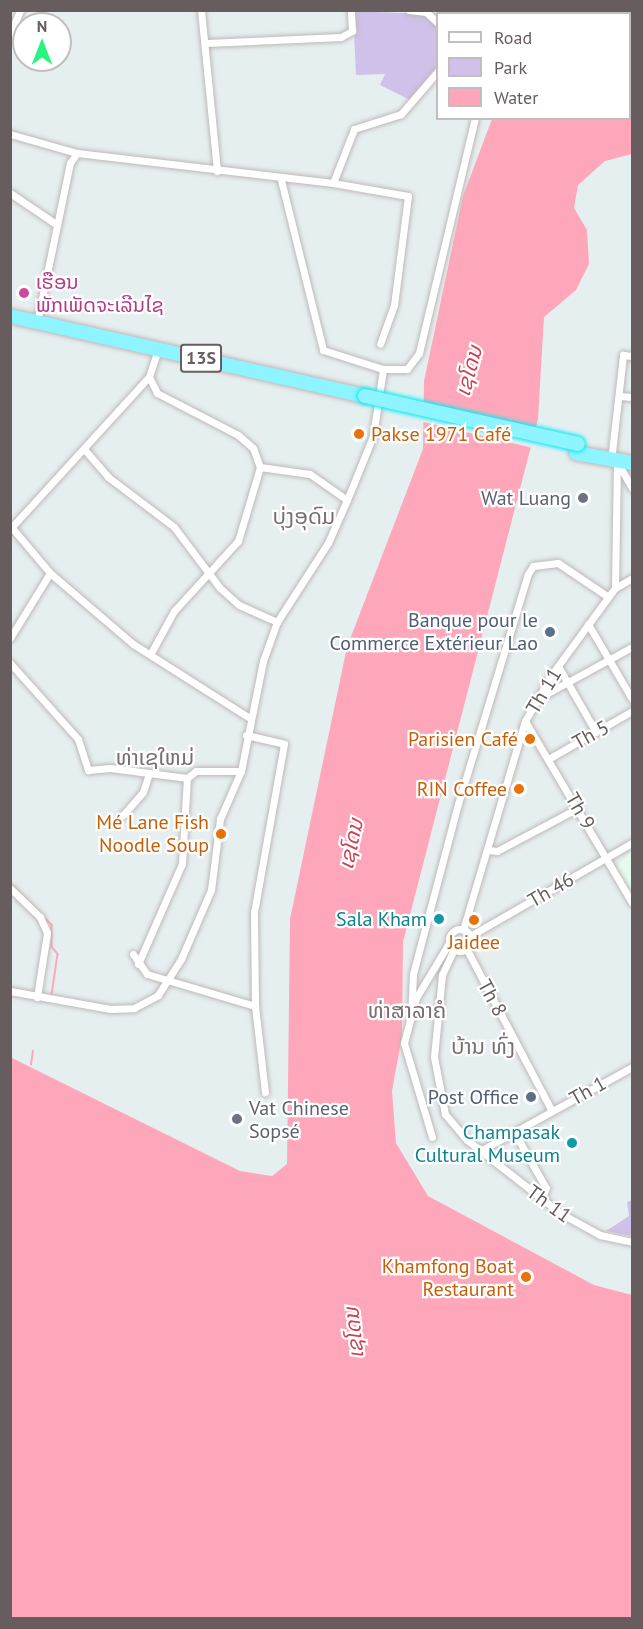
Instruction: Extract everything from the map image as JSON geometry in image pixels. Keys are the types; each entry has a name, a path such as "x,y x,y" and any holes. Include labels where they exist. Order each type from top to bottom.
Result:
{"highway":[{"name":"13S","path":"10,316 36,325 615,456 633,463"},
{"name":"13S","path":"10,323 36,325"},
{"name":"13S","path":"615,456 633,455"}],"street":[{"path":"10,34 20,10"},
{"path":"201,10 207,43 217,171"},
{"path":"207,43 341,37 352,31 351,10"},
{"path":"409,10 426,12 436,21"},
{"path":"333,183 354,129 401,114 436,73"},
{"path":"282,180 323,350 383,369 415,364 475,120"},
{"path":"10,134 77,153 282,180 333,183 408,196 394,305 380,344"},
{"path":"36,325 56,224 77,153"},
{"path":"10,193 56,224"},
{"path":"157,352 149,377 12,529 50,573 151,653 248,717"},
{"path":"615,588 615,456 624,355 633,356"},
{"path":"10,991 124,1010 144,1005 167,981 203,916 220,819 241,771 248,717 277,622 328,543 347,500 373,436 383,369"},
{"path":"149,377 157,393 238,435 253,448 260,467 245,528 210,575 174,611 151,653"},
{"path":"620,396 633,397"},
{"path":"84,449 108,477 174,527 210,575 239,605 277,622"},
{"path":"615,456 633,488"},
{"path":"260,467 310,474 347,500"},
{"path":"432,1137 404,1043 411,1018 414,974 458,804 528,574 533,566 558,563 607,596"},
{"path":"10,638 50,573"},
{"name":"Th 11","path":"463,930 489,850 525,721 535,700 607,596 615,588 633,578"},
{"path":"588,624 633,699"},
{"path":"535,700 568,685 633,647"},
{"path":"10,663 78,739 85,768 187,778 196,771 241,771"},
{"path":"558,666 596,732"},
{"name":"Th 5","path":"550,758 633,711"},
{"name":"Th 9","path":"525,721 550,758 633,903"},
{"path":"246,735 284,744 254,912 255,1006 265,1092"},
{"path":"123,814 143,792 150,773"},
{"path":"138,964 182,864 187,778"},
{"path":"489,850 497,852 578,808"},
{"name":"Th 46","path":"470,936 633,843"},
{"path":"10,888 40,917 47,933 37,997"},
{"path":"411,1018 452,946 452,932 463,930 470,936 466,948 452,946"},
{"name":"Th 11","path":"452,946 442,975 434,1080 444,1114 480,1151 576,1223 633,1242"},
{"name":"Th 8","path":"466,948 552,1111"},
{"path":"133,954 138,964 167,981 255,1006"},
{"name":"Th 1","path":"480,1151 633,1067"},
{"path":"514,1132 546,1188 541,1199"}],"shaded area":[{"path":"632,850 632,897 617,866"}],"green space":[{"path":"353,11 426,14 436,24 436,68 410,100 380,85 385,74 356,75"},
{"path":"632,1200 632,1236 606,1231 629,1216 627,1202"}],"water":[{"name":"ເຊໂດນ","path":"632,25 632,154 605,161 578,185 574,208 587,230 589,264 576,290 544,317 538,419 403,942 402,1036 392,1091 396,1143 428,1196 594,1285 632,1295 632,1618 11,1618 10,1057 240,1171 272,1176 287,1164 290,919 347,647 423,449 424,381 463,196 492,120 631,120"}],"pier":[{"path":"418,412 537,434 533,448 419,421"}],"waterway":[{"path":"10,883 52,925 52,947 58,954 52,995"},
{"path":"31,1065 33,1051"}],"place":[{"name":"ເຮືອນ ພັກເພັດຈະເລີນໄຊ","path":"24,293"},
{"name":"Pakse 1971 Café","path":"359,434"},
{"name":"Wat Luang","path":"583,498"},
{"name":"Banque pour le Commerce Extérieur Lao","path":"550,632"},
{"name":"Parisien Café","path":"530,739"},
{"name":"RIN Coffee","path":"519,789"},
{"name":"Mé Lane Fish Noodle Soup","path":"221,834"},
{"name":"Sala Kham","path":"439,919"},
{"name":"Jaidee","path":"474,920"},
{"name":"Post Office","path":"531,1097"},
{"name":"Vat Chinese Sopsé","path":"237,1119"},
{"name":"Champasak Cultural Museum","path":"572,1143"},
{"name":"Khamfong Boat Restaurant","path":"526,1277"}],"district":[{"name":"ບຸ່ງອຸດົມ","path":"304,517"},
{"name":"ທ່າເຊໃຫມ່","path":"155,758"},
{"name":"ທ່າສາລາຄໍ","path":"407,1011"},
{"name":"ບ້ານ ທົ່ງ","path":"483,1047"}]}
